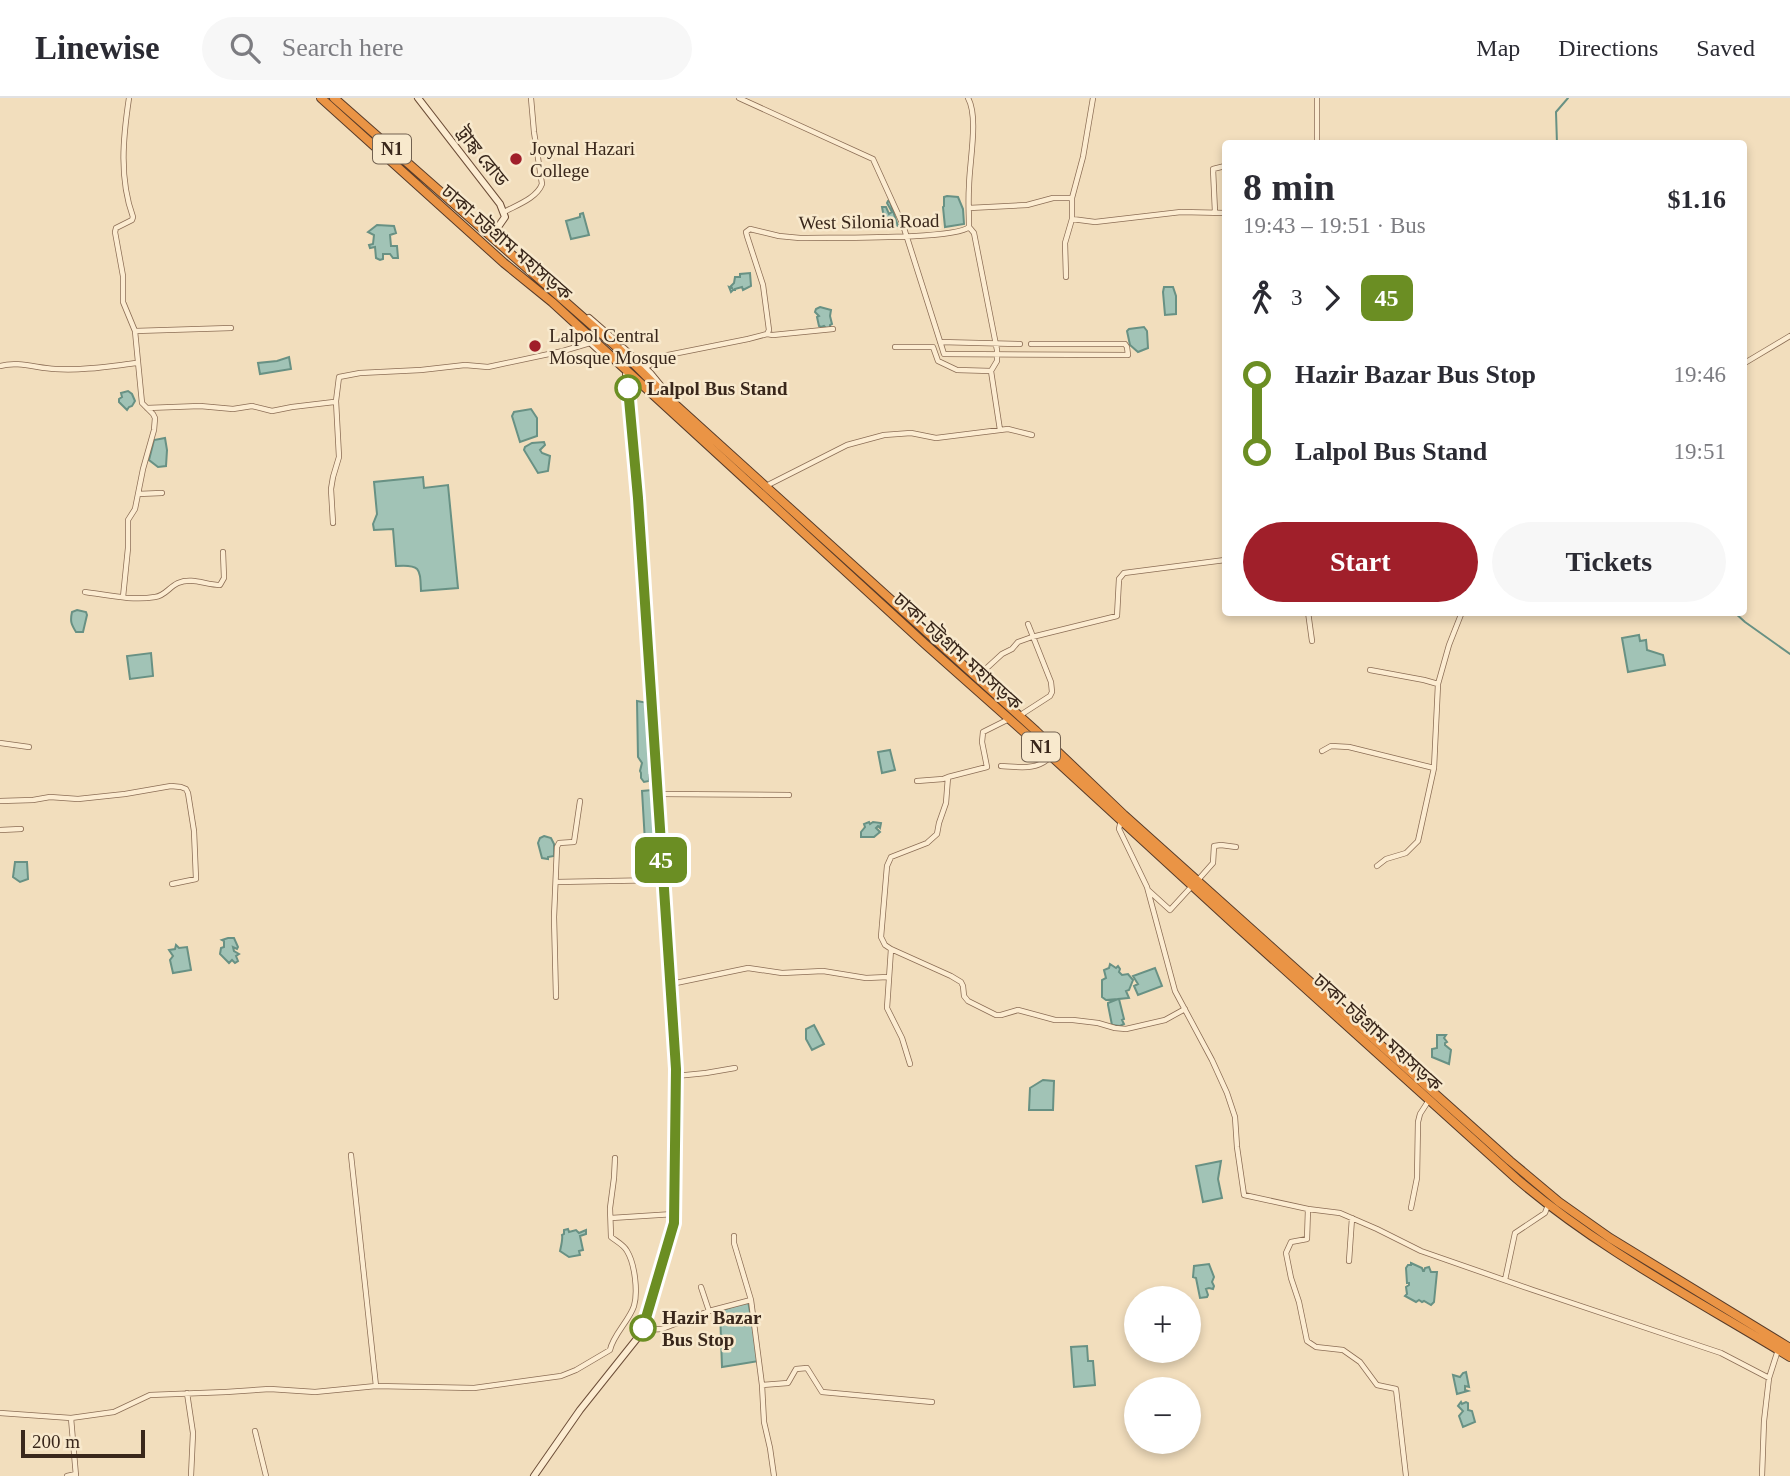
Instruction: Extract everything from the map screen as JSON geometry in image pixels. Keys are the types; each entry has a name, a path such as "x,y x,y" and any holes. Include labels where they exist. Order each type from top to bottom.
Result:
{"highway":[{"name":"ঢাকা-চট্টগ্রাম মহাসড়ক","path":"321,98 504,263 620,350 668,403 888,610 1075,779 1489,1143 1559,1202 1609,1238 1790,1348"},
{"name":"ঢাকা-চট্টগ্রাম মহাসড়ক","path":"334,98 491,237 563,306"},
{"path":"430,196 436,194 436,188"},
{"path":"442,206 442,199 449,200"},
{"path":"504,263 511,256"},
{"name":"ঢাকা-চট্টগ্রাম মহাসড়ক","path":"668,403 793,510 904,611 1375,1052 1548,1205 1607,1247 1790,1357"},
{"path":"888,610 894,608 894,602"},
{"path":"897,618 897,611 904,611"}],"main road":[{"name":"ট্রাঙ্ক রোড","path":"418,98 491,191 504,212 505,217 491,237"},
{"path":"563,306 576,307 598,325 663,387 668,403 636,384 590,343 565,318 563,306"},
{"path":"534,1476 580,1410 643,1331 674,1223 676,1076 671,984 637,485 626,375"},
{"path":"628,390 631,384 636,384"}],"street":[{"path":"124,597 128,520 135,509 155,418 142,403 135,331 123,302 123,276 115,232 116,228 133,217 126,195 123,171 129,98"},
{"path":"504,212 527,200 540,190 542,184 531,98"},
{"path":"739,98 873,159 897,209 944,354 1128,355 1125,344 1031,344"},
{"path":"968,98 972,111 969,227 974,233 996,345 997,361 991,371 1000,430"},
{"path":"1066,277 1065,243 1072,219 1072,198 1083,157 1093,98"},
{"path":"1317,98 1317,140"},
{"path":"1215,212 1213,169 1222,167"},
{"path":"969,208 1027,205 1053,198 1072,198"},
{"path":"1072,219 1095,222 1181,212 1222,213"},
{"name":"West Silonia Road","path":"767,334 769,330 763,285 746,232 750,229 800,238 932,236 956,233 969,227"},
{"path":"135,331 231,328"},
{"path":"644,368 668,355 767,334 833,329"},
{"path":"1747,362 1790,336"},
{"path":"940,342 1020,344"},
{"path":"333,523 331,489 339,457 336,401 339,377 465,365 488,367 590,343"},
{"path":"895,347 933,347 938,361 957,370 991,371"},
{"path":"0,366 15,364 57,370 137,363"},
{"path":"146,408 252,407 272,411 336,401"},
{"path":"765,486 848,445 872,437 911,433 936,438 1008,429 1032,435"},
{"path":"138,494 162,493"},
{"path":"85,592 132,599 158,597 174,584 182,582 197,581 220,585 224,578 223,552"},
{"path":"977,678 1018,642 1032,636 1117,616 1119,579 1124,573 1222,560"},
{"path":"1308,616 1311,641"},
{"path":"1377,866 1386,859 1406,853 1418,841 1434,768 1438,684 1461,616"},
{"path":"1019,716 1052,692 1051,682 1028,624"},
{"path":"1370,670 1438,684"},
{"path":"918,781 943,779 987,766 982,742 983,732 1009,719"},
{"path":"0,743 29,747"},
{"path":"1322,751 1331,746 1349,747 1434,768"},
{"path":"1001,766 1040,766 1051,756"},
{"path":"948,777 946,803 937,834 927,843 891,857 887,866 881,937 886,945 961,982 968,1002 996,1015 1018,1010 1055,1020 1098,1023 1126,1029 1165,1020 1185,1009"},
{"path":"0,801 50,797 78,799 171,786 186,789 194,831 196,879 172,884"},
{"path":"659,794 789,795"},
{"path":"556,997 554,917 557,847 559,843 574,842 580,801"},
{"path":"1122,820 1119,829 1147,890 1175,990 1212,1060 1235,1117 1244,1195 1340,1213 1377,1228 1421,1251 1721,1353 1769,1378"},
{"path":"0,830 21,829"},
{"path":"1147,890 1170,910 1213,863 1214,846 1236,848"},
{"path":"556,882 663,880"},
{"path":"891,949 887,1008 902,1038 910,1064"},
{"path":"671,984 748,968 782,972 823,971 866,978 888,976"},
{"path":"676,1076 735,1068"},
{"path":"1411,1208 1417,1178 1418,1122 1430,1099"},
{"path":"351,1155 376,1386"},
{"path":"0,1413 71,1418 114,1412 150,1395 187,1393 270,1389 315,1392 376,1386 474,1388 561,1376 576,1370 610,1350 634,1306 636,1283 632,1263 627,1251 611,1237 615,1158"},
{"path":"1505,1280 1515,1233 1545,1213 1548,1205"},
{"path":"1308,1209 1307,1239 1291,1242 1286,1253 1307,1341 1316,1347 1343,1350 1360,1362 1377,1385 1396,1389 1406,1476"},
{"path":"611,1218 674,1214"},
{"path":"1349,1261 1352,1218"},
{"path":"734,1236 751,1300 764,1422 771,1448 774,1476"},
{"path":"701,1287 709,1311"},
{"path":"643,1331 662,1329 709,1311 751,1300"},
{"path":"1762,1476 1769,1378 1778,1350"},
{"path":"762,1385 788,1383 796,1369 807,1368 822,1392 932,1402"},
{"path":"187,1393 192,1433 191,1476"},
{"path":"67,1476 76,1475 71,1418"},
{"path":"255,1431 266,1476"}],"shaded area":[{"path":"944,197 958,197 963,209 964,224 945,227 943,207"},
{"path":"888,201 898,226 885,223 882,207 886,207 889,214 892,212"},
{"path":"583,213 589,235 571,239 566,221 580,217"},
{"path":"377,225 394,226 396,233 390,235 391,246 397,246 398,258 383,254 383,259 376,258 375,247 370,248 369,245 373,244 374,235 368,232"},
{"path":"750,273 751,286 731,292 729,287 732,288 735,277"},
{"path":"1164,287 1173,287 1176,314 1165,315"},
{"path":"820,307 831,310 830,328 819,326 819,316 815,312"},
{"path":"1144,327 1147,331 1148,348 1138,352 1130,345 1127,331"},
{"path":"289,357 291,369 260,374 258,363"},
{"path":"128,391 135,401 127,410 119,399 122,397 121,393"},
{"path":"531,409 537,418 537,436 520,442 512,416 514,412"},
{"path":"165,438 166,466 158,467 149,460 154,440"},
{"path":"544,442 545,445 540,450 550,456 548,471 538,473 524,450 532,443"},
{"path":"423,477 424,488 448,485 458,588 421,591 419,573 415,567 396,566 393,529 374,530 377,514 374,482"},
{"path":"72,612 86,612 87,615 83,632 76,632 71,622"},
{"path":"1639,635 1640,641 1646,640 1647,650 1663,655 1665,665 1628,672 1622,638"},
{"path":"151,653 153,676 130,679 127,656"},
{"path":"637,701 648,703 652,775 649,775 649,781 644,782 640,771 642,763 638,757"},
{"path":"890,750 895,770 882,773 878,752"},
{"path":"652,790 657,857 652,861 646,859 642,791"},
{"path":"881,823 880,828 876,828 880,832 874,837 861,837 864,824"},
{"path":"544,836 551,838 554,844 554,856 548,859 542,858 538,843"},
{"path":"15,862 27,862 28,879 20,882 13,877"},
{"path":"234,938 238,947 233,947 239,954 235,963 232,960 229,963 220,954 221,948 224,947 222,940"},
{"path":"176,945 179,948 187,947 191,970 173,973 170,960 173,956 169,950 175,949"},
{"path":"1110,964 1116,968 1118,966 1122,975 1128,974 1133,980 1126,991 1129,998 1119,999 1124,1019 1124,1024 1120,1026 1112,1025 1108,1005 1118,999 1106,1000 1102,997 1102,980 1106,978 1104,970 1109,968"},
{"path":"1155,968 1162,986 1138,995 1134,986 1138,984 1133,976"},
{"path":"814,1025 824,1044 812,1050 806,1039 806,1029"},
{"path":"1437,1035 1446,1035 1445,1045 1451,1050 1449,1064 1432,1057 1432,1049 1437,1048"},
{"path":"1043,1080 1054,1081 1053,1110 1029,1110 1030,1088"},
{"path":"1221,1161 1218,1179 1222,1198 1203,1202 1196,1166"},
{"path":"568,1229 569,1232 576,1230 579,1233 586,1230 586,1234 580,1236 583,1250 579,1251 580,1255 569,1257 560,1251 562,1235 564,1230"},
{"path":"1411,1263 1423,1271 1429,1267 1431,1272 1437,1272 1434,1302 1431,1305 1405,1296 1406,1287 1409,1285 1406,1268"},
{"path":"1209,1264 1214,1286 1213,1289 1206,1289 1207,1297 1201,1298 1201,1286 1198,1286 1196,1278 1193,1277 1194,1266"},
{"path":"748,1301 759,1361 722,1367 720,1311"},
{"path":"1087,1346 1088,1361 1093,1361 1095,1385 1074,1387 1071,1347"},
{"path":"1466,1372 1469,1387 1465,1386 1465,1390 1468,1391 1457,1394 1453,1375 1460,1377"},
{"path":"1461,1402 1468,1403 1468,1410 1472,1411 1475,1422 1463,1427 1459,1416 1463,1411 1458,1406"}],"waterway":[{"path":"1557,140 1556,112 1568,98"},
{"path":"1738,616 1790,654"}],"bus line":[{"name":"45","path":"628,388 659,794 676,1069 674,1223 643,1328"}],"place":[{"name":"Joynal Hazari College","path":"516,159"},
{"name":"Lalpol Central Mosque Mosque","path":"535,346"},
{"name":"Lalpol Bus Stand","path":"628,388"},
{"name":"Hazir Bazar Bus Stop","path":"643,1328"}]}
